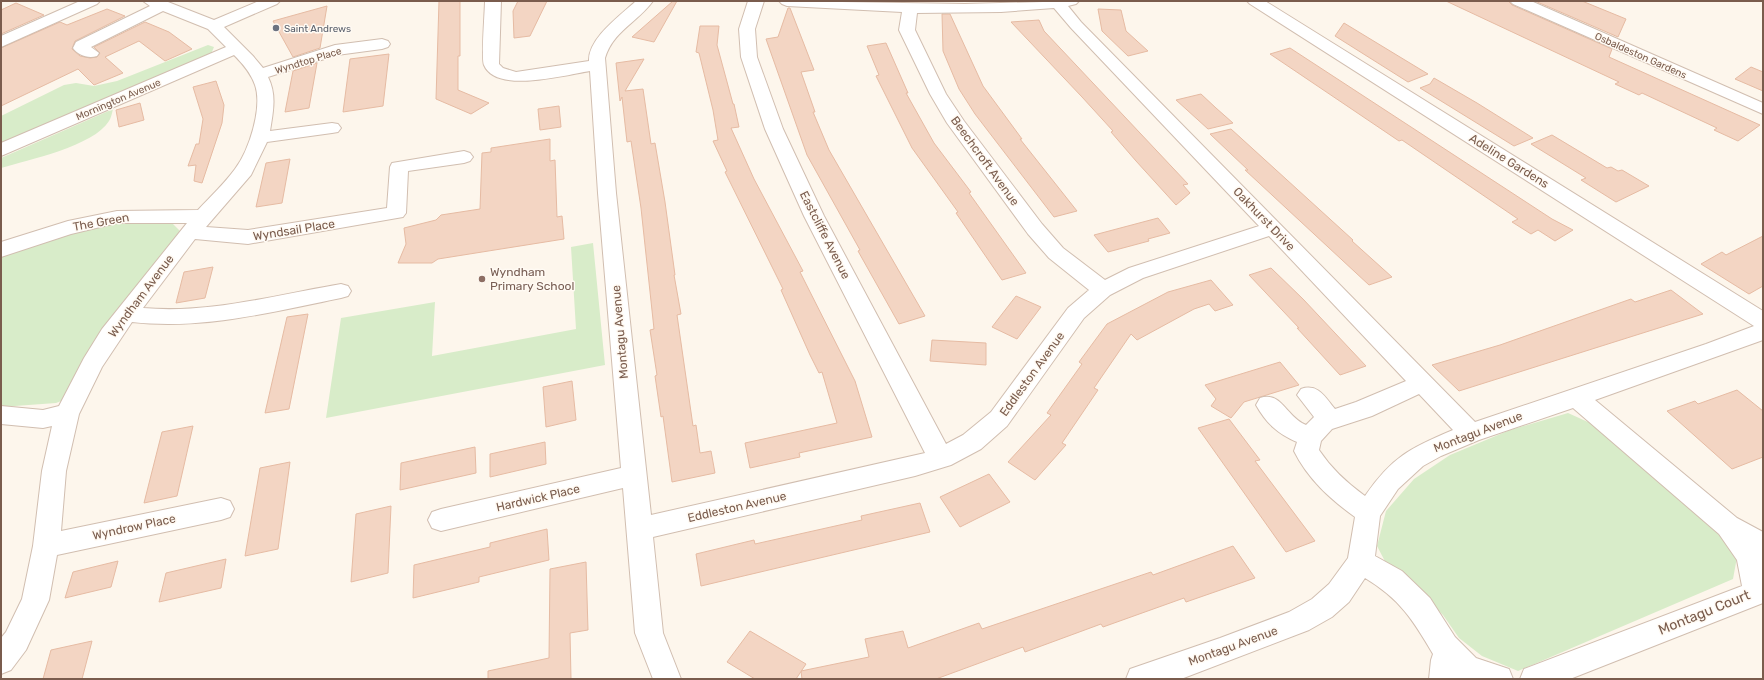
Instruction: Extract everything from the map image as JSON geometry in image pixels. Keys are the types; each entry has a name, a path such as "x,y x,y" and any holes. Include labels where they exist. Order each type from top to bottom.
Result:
{"street":[{"path":"59,1 76,8"},
{"path":"1,42 92,1"},
{"path":"214,26 272,1"},
{"path":"493,1 491,64 497,72 516,77 598,65"},
{"name":"Montagu Avenue","path":"646,1 602,44 598,51 598,65 607,194 649,634 667,679"},
{"name":"Eastcliffe Avenue","path":"756,1 747,29 749,57 774,128 814,216 934,448 942,458"},
{"path":"787,1 910,7 1065,2"},
{"name":"Adeline Gardens","path":"1255,1 1763,321"},
{"name":"Osbaldeston Gardens","path":"1518,1 1763,109"},
{"name":"Oakhurst Drive","path":"1065,2 1076,25 1471,432"},
{"path":"92,53 81,48 82,45 157,3"},
{"name":"Wyndham Avenue","path":"1,660 16,641 34,600 46,546 54,471 67,414 92,364 110,336 197,224 244,171 260,138 266,104 264,86 259,75 247,59 214,26 157,3"},
{"name":"Beechcroft Avenue","path":"910,7 907,30 938,94 956,123 1035,229 1056,253 1104,290"},
{"name":"Wyndtop Place","path":"259,75 335,50 382,44"},
{"name":"Mornington Avenue","path":"1,150 236,48"},
{"path":"260,138 332,128"},
{"name":"Wyndsail Place","path":"197,224 248,237 396,213 399,167 464,157"},
{"name":"The Green","path":"1,250 68,228 116,217 149,216 197,224"},
{"name":"Eddleston Avenue","path":"639,529 908,468 942,458 972,442 999,419 1076,312 1104,290 1136,273 1273,228"},
{"path":"127,314 150,317 204,315 341,291"},
{"name":"Montagu Avenue","path":"1140,679 1220,652 1299,621 1322,608 1339,592 1361,562 1368,513 1389,482 1414,460 1432,449 1471,432 1714,350 1763,331"},
{"path":"1368,513 1334,487 1317,468 1306,451 1310,437 1324,422 1364,409 1423,383"},
{"path":"1309,395 1331,420"},
{"name":"Montagu Court","path":"1534,679 1756,593 1755,578 1749,556 1728,526 1576,397"},
{"path":"1268,405 1288,428 1310,437"},
{"path":"1,415 43,419 67,414"},
{"name":"Hardwick Place","path":"442,520 634,475"},
{"name":"Wyndrow Place","path":"46,546 221,509"},
{"path":"1728,526 1763,545"},
{"path":"1361,562 1392,580 1420,607 1445,647 1447,666 1467,669 1499,679"}],"green space":[{"path":"208,45 214,47 211,54 1,146 1,116 64,85 76,83 94,86 117,81"},
{"path":"113,109 109,121 101,130 90,138 60,151 1,168 1,158"},
{"path":"171,222 181,232 69,398 56,403 1,407 1,257 58,236 115,223"},
{"path":"593,243 605,365 326,418 341,318 435,302 432,356 576,329 571,247"},
{"path":"1568,413 1599,427 1727,536 1737,557 1733,579 1518,671 1482,656 1459,638 1443,615 1418,591 1388,567 1377,546 1386,511 1414,479 1450,455 1510,430"}],"building":[{"path":"439,1 460,1 460,56 458,56 458,90 489,103 471,114 436,99"},
{"path":"518,1 547,1 530,36 514,38 513,11"},
{"path":"673,1 677,1 654,42 632,37"},
{"path":"1446,1 1508,1 1512,5 1612,49 1609,57 1760,125 1738,141 1714,130 1717,128 1642,93 1639,95 1615,84 1619,82"},
{"path":"1535,1 1582,1 1626,19 1618,37"},
{"path":"16,3 44,15 1,34 1,10"},
{"path":"327,6 320,48 293,57 273,21"},
{"path":"788,8 790,8 814,70 801,72 815,112 813,112 829,150 925,316 899,324 807,155 766,39 778,37"},
{"path":"107,9 125,16 75,41 72,49 80,56 90,58 97,57 100,53 94,47 145,22 169,32 192,49 165,61 139,41 105,57 123,73 94,85 78,69 1,106 1,48 60,22 67,25"},
{"path":"1098,9 1121,10 1126,31 1148,51 1128,56 1102,31"},
{"path":"942,14 950,14 983,86 1022,139 1020,139 1077,211 1054,217 975,114 959,89 943,51"},
{"path":"1039,20 1044,31 1188,184 1183,185 1190,193 1176,205 1111,132 1113,131 1011,22"},
{"path":"1344,23 1428,74 1408,82 1335,36"},
{"path":"700,26 719,26 717,45 739,127 731,128 754,179 803,271 800,272 855,381 872,437 799,453 800,457 750,468 745,443 837,423 822,372 819,373 810,355 781,290 783,289 725,172 727,171 713,141 718,140 713,110 699,53 696,52"},
{"path":"886,43 908,93 906,93 934,143 971,192 969,193 1026,273 1002,280 956,213 958,212 912,148 876,76 879,75 867,46"},
{"path":"1290,48 1552,219 1573,230 1555,241 1538,230 1531,234 1512,222 1518,219 1402,140 1399,141 1270,54"},
{"path":"389,54 383,106 343,112 350,59"},
{"path":"644,59 625,91 643,89 651,144 655,143 665,202 674,275 681,314 677,315 693,426 696,425 700,453 711,451 715,473 672,482 663,416 661,417 655,376 657,375 650,330 654,329 641,208 631,141 627,142 622,97 620,101 616,63"},
{"path":"317,63 309,108 285,112 293,71"},
{"path":"1751,67 1763,72 1763,91 1735,79"},
{"path":"1434,78 1533,138 1514,146 1420,88 1430,84"},
{"path":"216,81 224,105 222,123 202,183 194,181 196,165 188,166 196,144 199,144 203,119 193,87"},
{"path":"1201,94 1233,123 1208,129 1176,100"},
{"path":"140,103 144,120 119,127 116,110"},
{"path":"559,106 561,127 540,130 538,109"},
{"path":"1231,129 1392,277 1369,285 1245,170 1248,170 1210,134"},
{"path":"1552,135 1607,168 1611,167 1618,171 1622,170 1649,186 1616,202 1581,180 1586,178 1531,144"},
{"path":"550,139 550,161 555,160 557,217 562,216 564,239 438,259 432,263 398,263 406,244 404,228 436,220 441,215 480,209 482,153 491,152 491,148"},
{"path":"290,159 282,203 256,207 266,163"},
{"path":"1158,218 1170,233 1148,239 1149,241 1108,252 1094,235"},
{"path":"1763,236 1763,286 1749,294 1701,264 1722,252 1726,255"},
{"path":"213,267 205,298 176,303 184,272"},
{"path":"1271,268 1303,299 1366,366 1340,375 1297,328 1299,328 1249,275"},
{"path":"1211,280 1233,305 1215,311 1209,304 1194,309 1137,340 1131,334 1094,388 1098,390 1062,443 1066,445 1035,480 1008,462 1051,415 1047,413 1082,364 1079,362 1107,324 1168,292"},
{"path":"1671,290 1703,314 1459,391 1432,365 1500,345 1631,299 1635,302"},
{"path":"1016,296 1041,307 1017,339 992,327"},
{"path":"308,314 289,409 265,413 287,317"},
{"path":"932,340 986,343 986,365 930,361"},
{"path":"1280,362 1299,385 1244,402 1231,418 1211,406 1216,399 1205,385"},
{"path":"572,381 576,420 546,427 543,387"},
{"path":"1737,390 1763,411 1763,457 1732,469 1667,411 1695,401 1698,404"},
{"path":"1229,419 1260,460 1255,461 1315,541 1286,552 1198,428"},
{"path":"193,426 177,496 144,503 162,432"},
{"path":"545,442 546,464 490,477 490,454"},
{"path":"475,447 476,473 400,490 401,463"},
{"path":"290,462 278,549 245,556 260,468"},
{"path":"989,474 1010,502 960,527 940,497"},
{"path":"920,503 930,532 701,586 696,554 754,540 755,544 862,520 861,516"},
{"path":"391,506 388,573 351,582 356,514"},
{"path":"547,529 549,560 479,577 479,582 413,598 414,565 490,547 490,543"},
{"path":"1233,546 1255,578 1186,602 1184,598 1103,627 1101,624 1025,652 1023,647 936,679 802,679 801,671 869,657 865,639 903,631 908,648 979,623 982,629 1151,572 1153,575"},
{"path":"226,559 221,588 159,602 166,573"},
{"path":"118,561 111,587 65,598 73,572"},
{"path":"586,562 588,630 570,633 571,679 488,679 488,671 549,658 550,569"},
{"path":"750,631 806,664 796,679 755,679 727,662"},
{"path":"92,641 82,679 43,679 51,650"}],"place":[{"name":"Saint Andrews","path":"276,28"},
{"name":"Wyndham Primary School","path":"482,279"}]}
